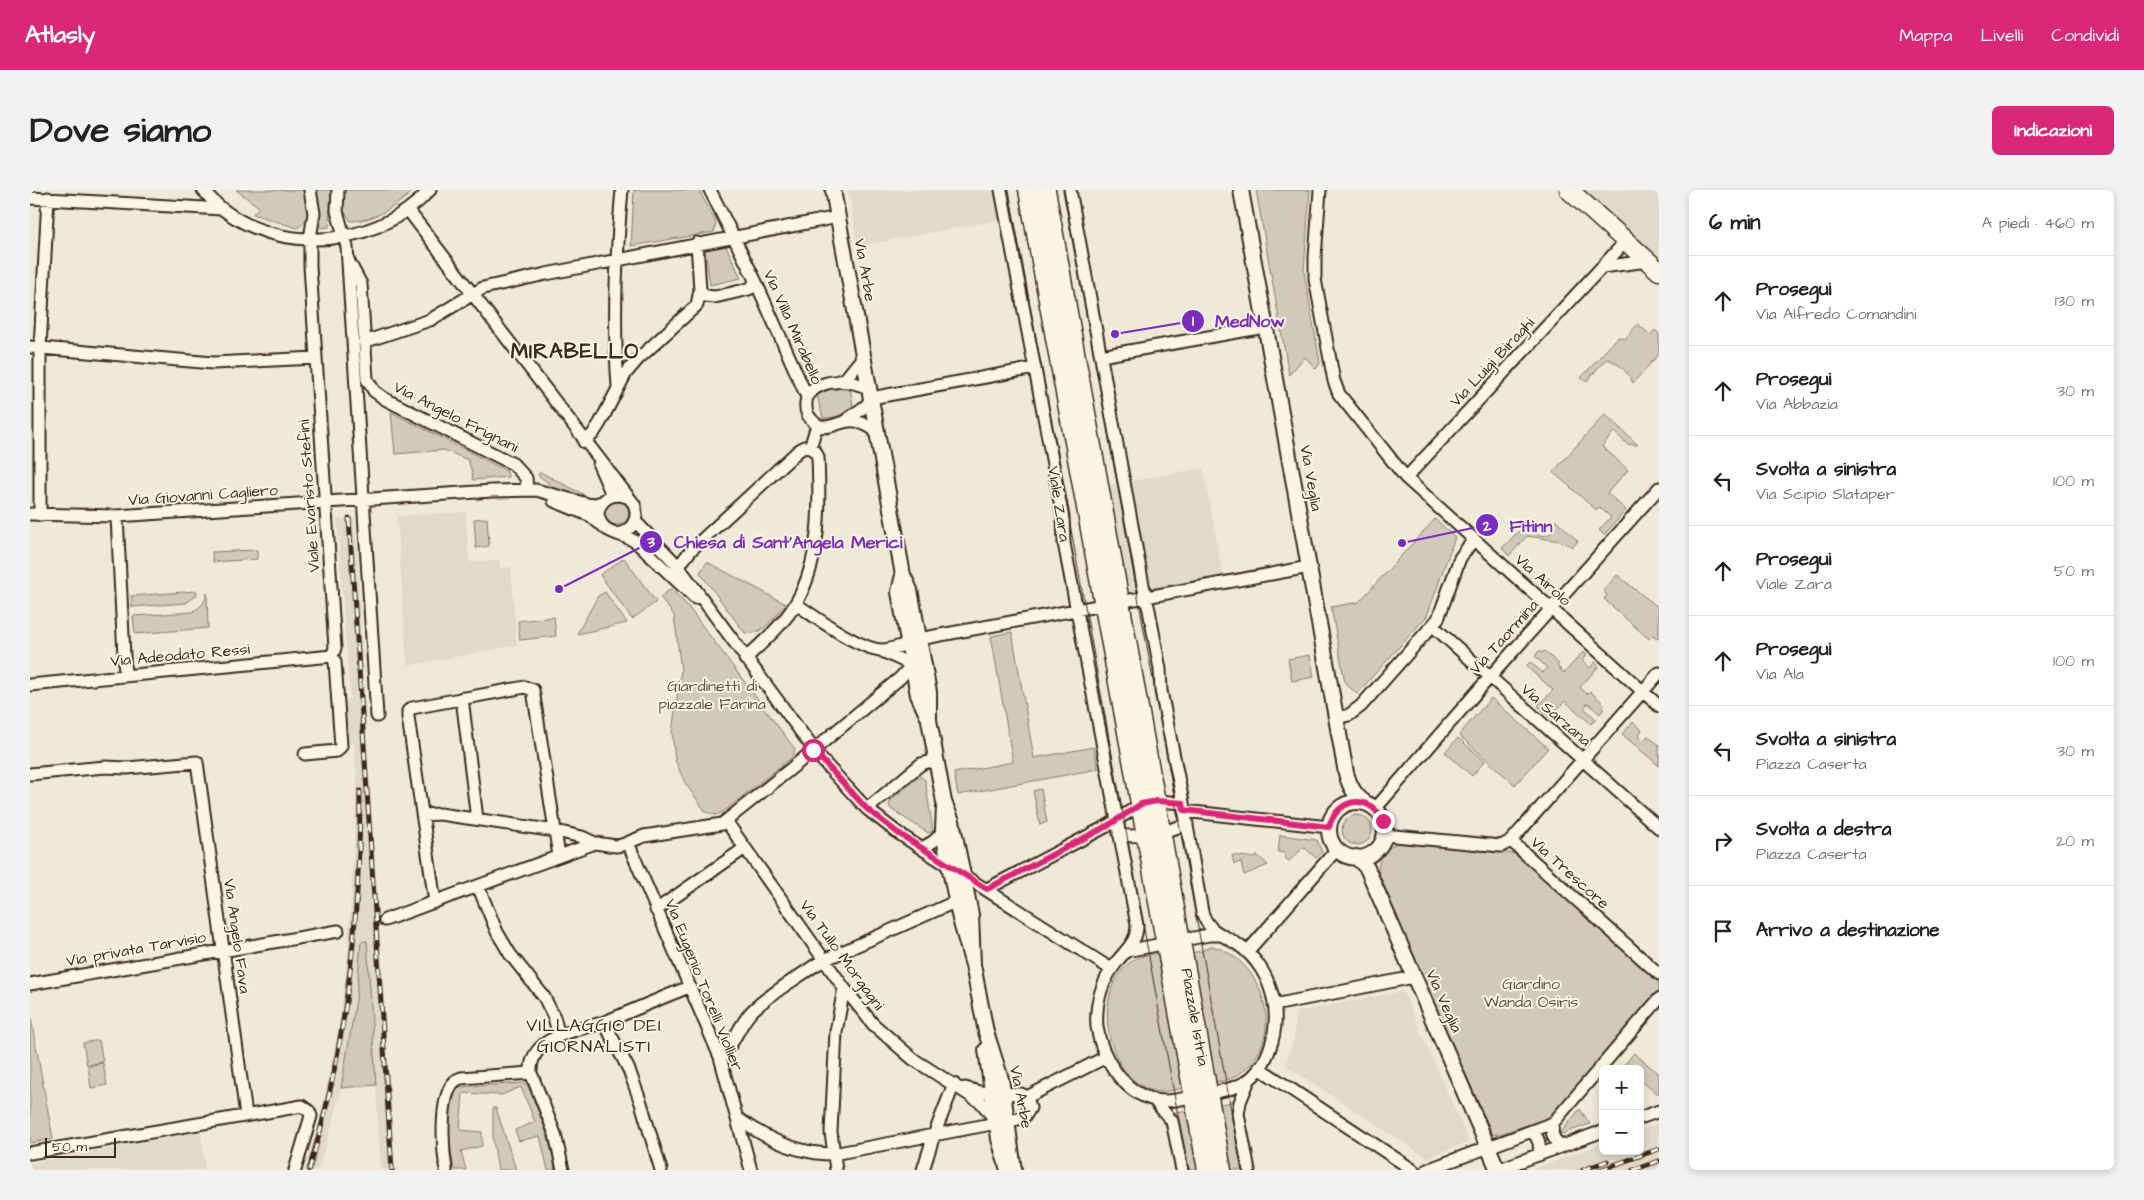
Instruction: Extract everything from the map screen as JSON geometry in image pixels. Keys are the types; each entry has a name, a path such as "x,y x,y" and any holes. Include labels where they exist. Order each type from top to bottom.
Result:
{"main road":[{"name":"Viale Zara","path":"1028,190 1112,603 1173,942"},
{"name":"Viale Zara","path":"1046,190 1112,603"},
{"path":"1569,190 1654,266"},
{"name":"Piazzale Istria","path":"1173,942 1201,1095"},
{"path":"1201,1095 1207,1170"},
{"path":"1201,1095 1222,1170"}],"street":[{"path":"203,190 222,209 247,224 286,238 310,239 345,237 380,226 408,210 430,190"},
{"name":"Viale Evaristo Stefini","path":"305,754 335,751 339,749 341,744 335,662 332,656 336,648 310,266 310,239 314,213 310,190"},
{"path":"338,190 337,211 345,237 347,259 377,716"},
{"path":"618,386 615,356 616,260 622,190"},
{"name":"Via Villa Mirabello","path":"710,190 755,280 807,397 806,409 808,415 817,425"},
{"name":"Via Arbe","path":"833,190 903,575 899,592 930,692 929,720 936,760 944,802 952,821 971,915 973,965"},
{"name":"Viale Zara","path":"1001,190 1063,517 1064,543 1137,925 1135,940 1126,951"},
{"path":"1070,190 1101,356 1142,598 1160,670 1161,690 1202,912 1208,927 1221,935 1247,952 1265,976 1274,1005 1274,1034 1270,1048 1259,1068 1248,1080 1233,1088 1168,1100 1154,1100 1142,1095 1126,1083 1106,1057 1099,1035 1097,1010 1103,985 1111,969 1126,951 1210,935 1221,935"},
{"name":"Via Veglia","path":"1241,190 1346,773 1352,790 1360,800 1371,806"},
{"name":"Via Airolo","path":"1320,190 1315,257 1317,289 1334,381 1339,394 1406,478 1659,706"},
{"path":"30,198 222,209"},
{"path":"35,514 35,347 48,198"},
{"path":"408,210 584,442 614,477 636,509 635,521 629,530 617,534"},
{"path":"364,342 430,320 483,288 697,243 838,216"},
{"name":"Via Luigi Biraghi","path":"1406,478 1626,241"},
{"path":"584,442 593,434 618,386 638,359 694,309 700,290 697,243"},
{"name":"Via Angelo Frignani","path":"347,259 361,284 367,379 374,392 513,464 526,478 527,490"},
{"path":"1602,267 1654,266"},
{"path":"700,290 705,296 715,298 751,288 755,280"},
{"path":"1101,356 1266,327"},
{"path":"35,347 213,363 316,358"},
{"path":"836,382 846,378 863,357"},
{"path":"870,394 1034,368"},
{"path":"807,397 821,383 836,382 860,384 870,394"},
{"path":"810,448 817,425 829,428 844,422 867,405 870,394"},
{"path":"844,422 856,421 877,432"},
{"path":"673,577 678,566 691,550 798,451 804,447 815,451 818,457 819,504 816,535 809,571 796,604 746,660"},
{"path":"593,452 606,480 606,499 598,511 600,523 608,531 636,542 713,616"},
{"name":"Via Taormina","path":"1371,806 1489,678 1659,488"},
{"name":"Via Giovanni Cagliero","path":"527,490 591,516 600,523"},
{"name":"Via Giovanni Cagliero","path":"35,514 118,516 527,490 544,491 591,505 606,499"},
{"path":"606,499 616,495 627,497"},
{"path":"118,516 125,676"},
{"path":"635,521 678,566 813,750 867,809 950,867 1111,969"},
{"path":"1336,718 1349,715 1361,706 1433,626 1441,614 1460,558 1474,539"},
{"path":"880,650 914,641 1309,567"},
{"path":"422,815 440,814 556,831 582,837 596,843 616,846 644,836 726,822 900,678 912,664 844,634 796,604"},
{"name":"Via Sarzana","path":"1433,626 1659,828"},
{"name":"Via Arbe","path":"914,641 912,664 918,695 929,720"},
{"name":"Via Adeodato Ressi","path":"30,686 332,656"},
{"path":"1511,841 1659,672"},
{"path":"435,902 408,716 409,710 416,707 525,687 533,690 559,856"},
{"path":"462,698 477,819"},
{"path":"867,809 921,764 936,760"},
{"name":"Via Angelo Fava","path":"30,774 105,767 128,768 197,762 246,1115"},
{"name":"Via Veglia","path":"1336,811 1346,797 1346,773"},
{"name":"Via Arbe","path":"944,802 943,829 986,1032 1002,1122 1008,1170"},
{"path":"987,889 1149,802 1329,827"},
{"path":"1367,868 1371,854 1382,842 1384,835 1383,821 1371,806 1352,802 1336,811 1329,827 1330,839 1337,849 1343,854 1356,858 1371,854"},
{"name":"Via Tullo Morgagni","path":"726,822 844,988 872,1024 913,1060 982,1103 1002,1122"},
{"path":"1119,834 1127,836 1176,828 1187,824"},
{"path":"922,848 939,838 943,829"},
{"name":"Via Trescore","path":"1384,835 1501,846 1511,841 1659,974"},
{"path":"385,920 596,843"},
{"name":"Via Eugenio Torelli Viollier","path":"628,843 720,1057 752,1170"},
{"path":"656,910 745,848"},
{"path":"1247,952 1337,849"},
{"name":"Via Veglia","path":"1356,858 1367,868 1490,1147 1498,1170"},
{"path":"478,886 500,937 510,954 544,996 554,1018 559,1036"},
{"path":"720,1057 726,1054 740,1025 753,1009 824,960 957,901"},
{"name":"Via privata Tarvisio","path":"30,984 338,931"},
{"path":"1274,1005 1414,977"},
{"path":"563,1170 555,1134 531,1073 530,1064 533,1057 547,1043 559,1036 604,1022 689,987"},
{"path":"836,1170 831,1132 836,1032 844,988"},
{"path":"1561,1147 1553,1139 1551,1133 1553,1124 1659,999"},
{"path":"604,1022 629,1070 661,1170"},
{"path":"737,1118 787,1146 811,1153 833,1154 1018,1119 1028,1113 1030,1108 1027,1097 1106,1057"},
{"path":"1259,1068 1413,1170"},
{"path":"446,1170 444,1108 452,1083 461,1078 531,1073"},
{"path":"1248,1080 1238,1114 1249,1170"},
{"path":"923,1170 934,1135 954,1084"},
{"name":"Via Tullo Morgagni","path":"954,1084 980,1092 1021,1094 1027,1097"},
{"path":"1154,1100 1172,1121 1182,1170"},
{"path":"30,1153 302,1106 309,1111 311,1116 295,1170"},
{"path":"1644,1117 1659,1111"},
{"name":"Via Arbe","path":"1002,1122 1014,1170"},
{"path":"1426,1170 1553,1124"},
{"path":"1532,1132 1538,1137 1540,1145 1539,1155"},
{"path":"1498,1170 1599,1133"}],"shaded area":[{"path":"848,190 993,190 999,220 858,246"},
{"path":"1571,190 1659,190 1659,268"},
{"path":"1203,468 1224,580 1121,600 1101,487"},
{"path":"466,512 469,562 499,560 500,568 511,567 517,645 407,666 397,516"},
{"path":"355,518 367,744 395,1170 381,1170 367,941 334,1119 318,1170 305,1170 320,1118 339,1027 348,950 357,782 354,743 347,743 343,700 350,699 337,519"},
{"path":"1403,991 1469,1142 1427,1158 1285,1065 1294,1039 1296,1012"},
{"path":"1659,1123 1659,1170 1531,1170 1599,1144 1599,1155 1644,1155 1644,1129"},
{"path":"201,1132 205,1164 203,1170 30,1170 30,1163"}],"green space":[{"path":"236,190 305,190 308,212 305,221 297,228 253,214 259,207"},
{"path":"317,190 331,190 329,227 321,228"},
{"path":"344,190 414,190 385,212 351,221 343,210"},
{"path":"634,190 699,190 716,223 714,232 631,246"},
{"path":"1256,190 1310,190 1304,271 1320,363 1316,369 1305,357 1289,375"},
{"path":"726,246 741,278 710,285 705,250"},
{"path":"1638,324 1650,335 1655,330 1659,334 1659,354 1633,383 1629,375 1622,368 1606,359 1586,382 1581,378 1618,337 1625,339"},
{"path":"839,386 850,389 853,405 839,415 832,418 823,418 817,395"},
{"path":"391,412 507,471 508,477 473,480 468,460 444,450 395,454"},
{"path":"1605,414 1638,445 1627,444 1614,432 1602,446 1628,470 1607,493 1626,510 1604,535 1599,530 1611,517 1599,507 1596,510 1553,472"},
{"path":"540,472 583,494 581,497 557,490 538,475"},
{"path":"617,501 625,505 629,513 625,521 617,525 609,521 605,513 609,505"},
{"path":"487,518 489,546 476,548 474,519"},
{"path":"1532,518 1531,528 1537,534 1542,536 1551,533 1556,520 1578,541 1573,547 1560,541 1527,536 1509,556 1502,548"},
{"path":"1435,519 1455,537 1427,616 1357,694 1345,683 1331,607 1359,602"},
{"path":"257,550 257,559 213,562 212,552"},
{"path":"624,558 656,602 632,619 600,575"},
{"path":"707,562 786,604 763,628 757,632 745,633 700,573"},
{"path":"1617,575 1659,608 1659,636 1657,639 1653,635 1649,639 1604,599 1607,595 1603,591"},
{"name":"Giardinetti di piazzale Farina","path":"671,589 686,604 795,749 793,756 723,812 716,815 706,812 685,783 675,760 672,732 681,670 674,615 660,597"},
{"path":"197,591 196,596 186,603 132,607 131,596"},
{"path":"605,592 627,623 577,634 598,596"},
{"path":"207,593 208,628 135,634 133,616 192,612 202,604"},
{"path":"554,617 556,636 520,640 518,621"},
{"path":"1012,632 1034,758 1094,747 1098,769 958,795 954,773 1013,762 991,636"},
{"path":"1539,651 1542,653 1544,651 1559,664 1557,666 1564,673 1583,652 1587,655 1582,660 1590,668 1595,662 1599,666 1580,687 1587,694 1590,691 1605,705 1600,714 1588,703 1584,708 1596,719 1591,724 1565,701 1550,717 1538,706 1553,690 1526,666 1530,662 1543,673 1547,668 1535,656"},
{"path":"1310,655 1314,677 1292,681 1288,659"},
{"path":"1491,698 1548,748 1515,785 1459,735"},
{"path":"1633,722 1642,730 1639,735 1644,740 1648,736 1659,745 1659,766 1622,734"},
{"path":"1458,738 1485,761 1472,776 1445,752"},
{"path":"920,776 925,780 933,831 928,833 891,809 889,805 891,800"},
{"path":"1041,789 1047,822 1040,825 1033,791"},
{"path":"1357,815 1363,816 1371,824 1371,836 1363,844 1357,845 1351,844 1343,836 1342,830 1343,824 1351,816"},
{"path":"1280,835 1317,840 1322,852 1316,858 1304,847 1289,861 1285,858 1285,853 1278,852"},
{"name":"Giardino Wanda Osiris","path":"1403,842 1516,854 1659,983 1659,989 1550,1118 1493,1135 1425,984 1378,871 1378,866 1385,852 1393,845"},
{"path":"1232,855 1256,858 1257,855 1268,865 1244,875 1241,862 1234,864"},
{"path":"367,941 376,1085 341,1088 356,1000 361,942"},
{"path":"1212,946 1231,955 1247,969 1258,986 1265,1006 1266,1026 1262,1046 1251,1063 1234,1077 1212,1083 1190,953"},
{"path":"1160,953 1185,1088 1165,1092 1159,1092 1140,1085 1124,1069 1115,1054 1110,1038 1108,1020 1108,1002 1113,985 1121,971 1137,958"},
{"path":"30,1013 53,1139 30,1143"},
{"path":"99,1040 103,1062 87,1065 83,1043"},
{"path":"1634,1053 1659,1074 1659,1093 1656,1093 1644,1083 1644,1065 1624,1065"},
{"path":"103,1063 107,1085 91,1088 88,1066"},
{"path":"527,1084 544,1126 555,1170 548,1170 540,1136 519,1141 515,1130 535,1122 521,1087 501,1095 463,1093 460,1130 482,1132 482,1146 461,1151 466,1170 454,1170 449,1114 454,1094 459,1087"},
{"path":"1236,1101 1245,1170 1229,1170 1216,1105"},
{"path":"493,1108 496,1108 516,1170 498,1170 493,1140"},
{"path":"1192,1109 1202,1170 1186,1170 1177,1121 1172,1113"},
{"path":"1580,1109 1590,1124 1562,1134 1560,1133"}],"tram line":[{"path":"1009,190 1188,1170"},
{"path":"1064,190 1242,1170"}],"railway":[{"path":"349,518 392,1170"},
{"path":"309,1170 333,1077 349,982 357,887 360,791"},
{"path":"1600,1170 1659,1149"},
{"path":"1583,1170 1607,1161"},
{"path":"1633,1170 1659,1161"}],"place":[{"name":"MedNow","path":"1115,334"},
{"name":"Fitinn","path":"1402,543"},
{"name":"Chiesa di Sant’Angela Merici","path":"559,589"}],"district":[{"name":"MIRABELLO","path":"575,351"},
{"name":"VILLAGGIO DEI GIORNALISTI","path":"594,1035"}],"route":[{"path":"813,750 867,809 898,833 987,889 1109,825 1141,804 1157,801 1183,803 1184,810 1329,827 1331,818 1336,811 1352,802 1362,802 1375,809 1383,821"}]}
